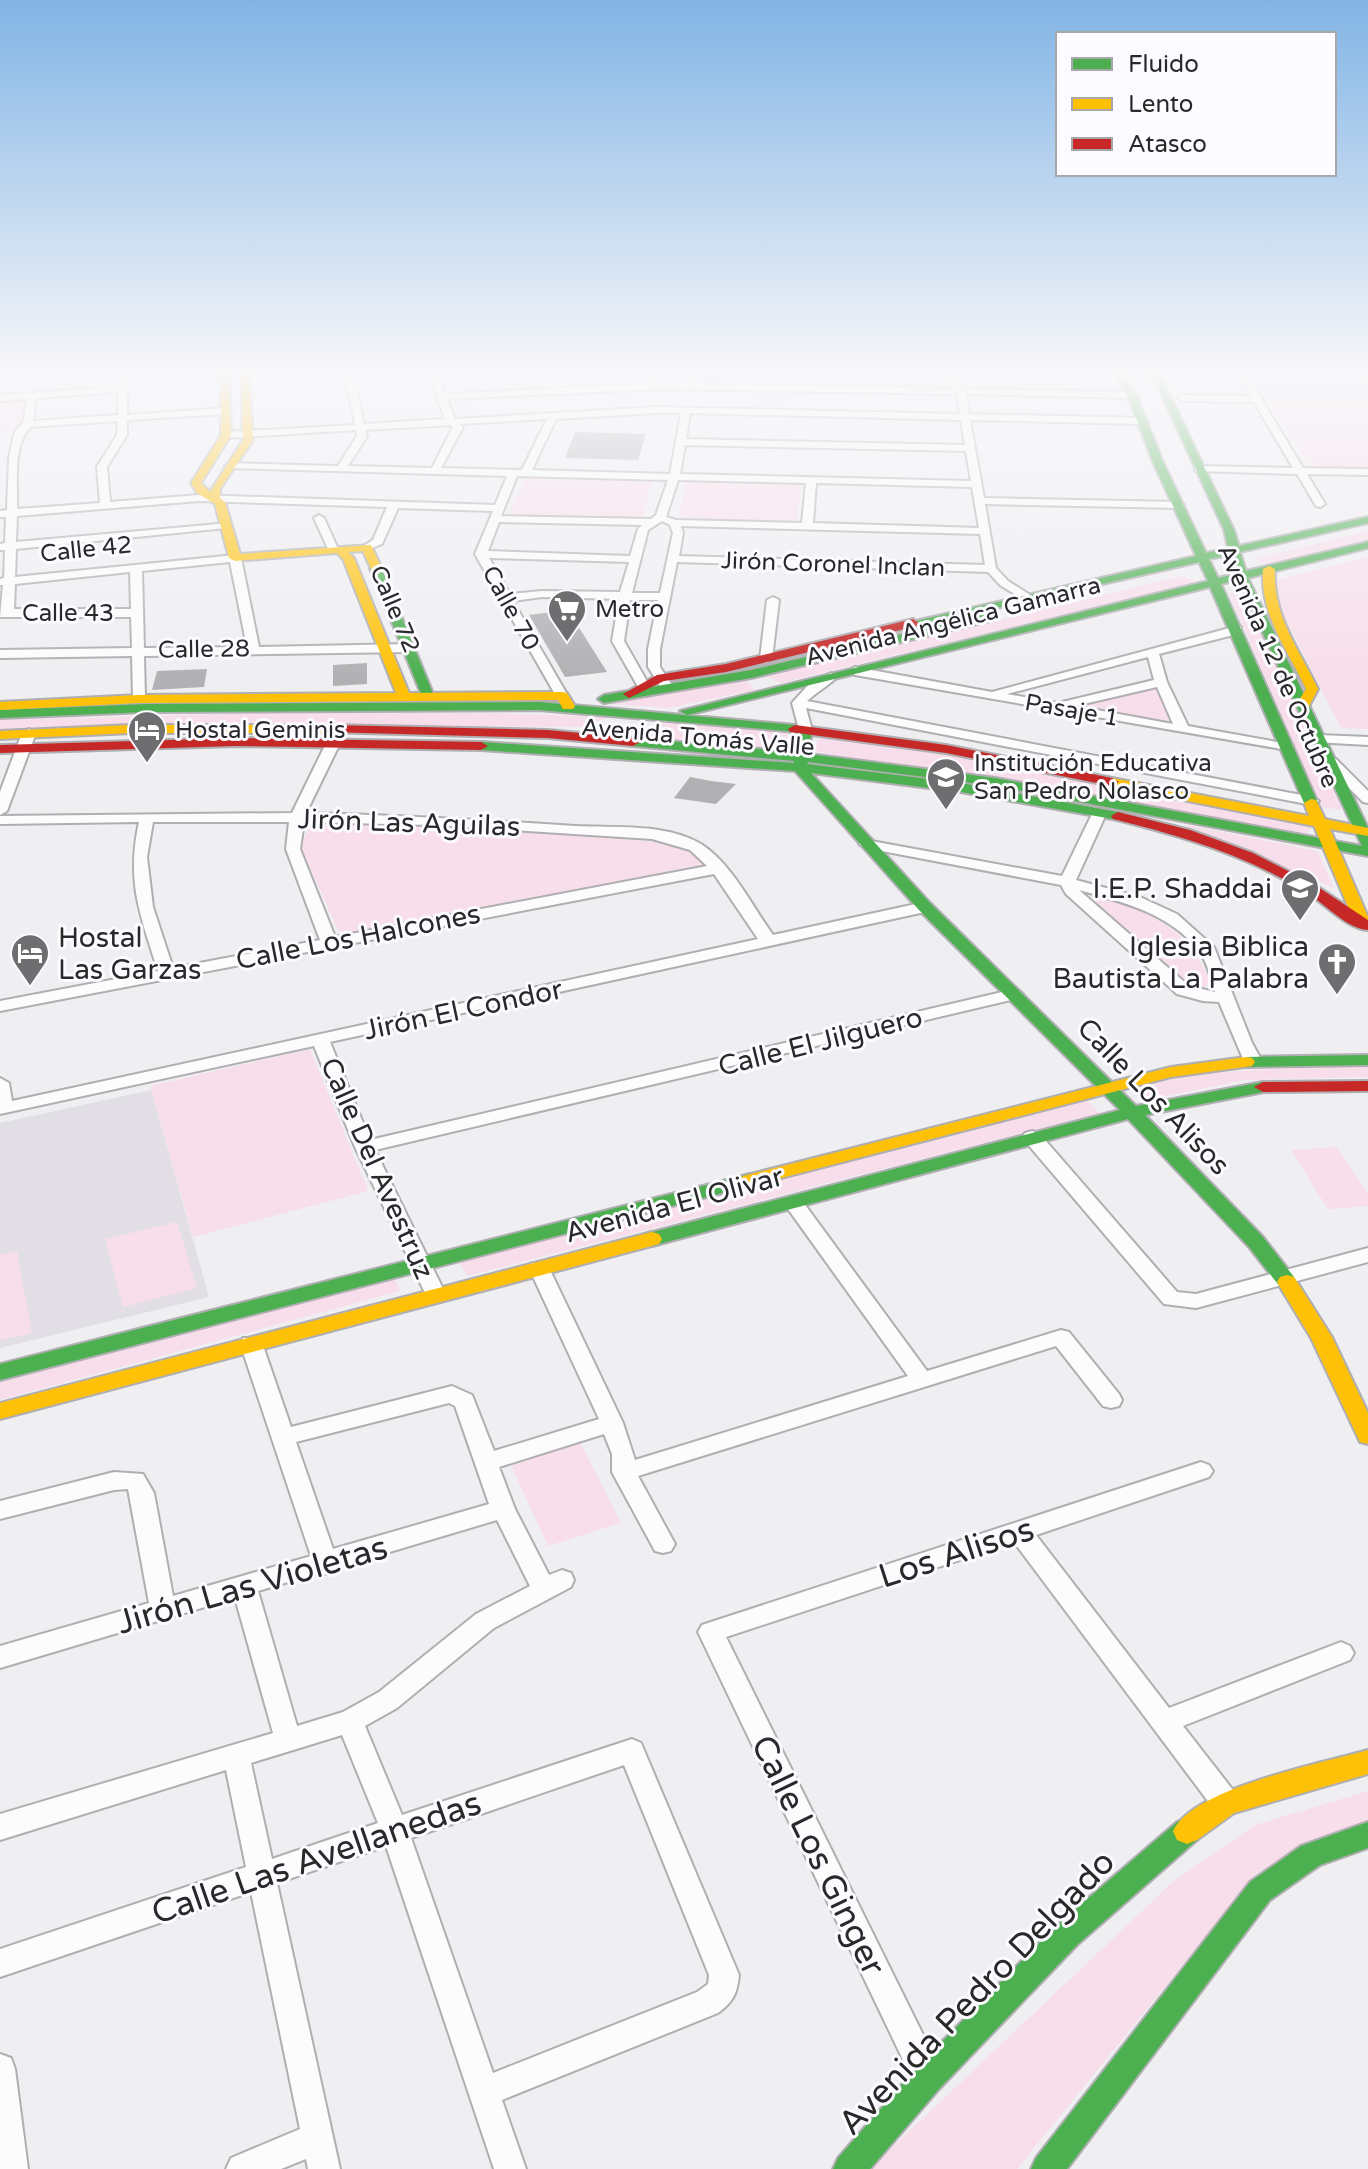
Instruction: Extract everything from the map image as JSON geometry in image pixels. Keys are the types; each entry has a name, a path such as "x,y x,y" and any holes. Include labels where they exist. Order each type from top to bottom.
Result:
{"main road":[{"path":"200,476 196,483 201,491 222,505 235,558"},
{"path":"215,498 215,489 223,476"},
{"name":"Avenida 12 de Octubre","path":"1165,476 1237,630 1366,928"},
{"name":"Avenida 12 de Octubre","path":"1203,476 1229,530 1238,562 1303,705 1366,835"},
{"name":"Avenida Angélica Gamarra","path":"1238,562 1279,541 1368,520"},
{"name":"Avenida Angélica Gamarra","path":"731,672 766,659 1032,600 1238,562 1368,528"},
{"path":"1229,530 1279,541"},
{"name":"Avenida Angélica Gamarra","path":"1238,562 1269,569 1368,545"},
{"path":"369,552 428,696"},
{"name":"Calle 42","path":"235,558 369,552"},
{"name":"Calle 72","path":"341,554 387,647 404,696"},
{"name":"Avenida Angélica Gamarra","path":"548,734 631,724 855,671 1209,568"},
{"path":"1269,569 1265,583 1271,605 1312,689 1303,705"},
{"name":"Avenida Angélica Gamarra","path":"565,701 731,672 1032,600"},
{"name":"Avenida Tomás Valle","path":"0,706 139,699 404,696 565,701 805,730 1019,762 1321,823 1366,835"},
{"name":"Avenida Tomás Valle","path":"0,714 147,708 565,701"},
{"name":"Avenida Tomás Valle","path":"0,749 27,741 132,729 337,736 800,763 1099,814 1199,836 1256,857 1325,894 1366,928"},
{"path":"800,763 805,730"},
{"name":"Avenida Tomás Valle","path":"337,736 548,734 1009,784 1368,852"},
{"name":"Avenida Tomás Valle","path":"0,735 27,741"},
{"name":"Calle Los Alisos","path":"800,763 866,844 925,907 1133,1112 1256,1242 1283,1275 1321,1337 1368,1436"},
{"name":"Avenida El Olivar","path":"0,1372 1171,1072 1253,1061 1368,1060"},
{"name":"Avenida El Olivar","path":"0,1411 1133,1112 1222,1092 1268,1086 1368,1086"},
{"path":"1226,1803 1368,1762"},
{"name":"Avenida Pedro Delgado","path":"849,2169 928,2078 1067,1935 1174,1840 1226,1803"},
{"path":"1047,2169 1260,1891 1311,1855 1368,1835"}],"street":[{"path":"103,476 105,504"},
{"name":"Calle 70","path":"518,476 496,513 481,554 565,701"},
{"path":"619,476 976,484"},
{"path":"975,476 991,569 1004,583 1032,600"},
{"path":"1303,476 1320,504"},
{"path":"639,690 637,645 625,597 643,529 656,520 674,478"},
{"path":"807,526 811,481"},
{"path":"4,613 6,546 13,513 6,486"},
{"path":"0,514 215,498 394,504 675,523 984,531"},
{"path":"978,501 1179,505"},
{"path":"369,552 378,542 394,504"},
{"path":"319,518 341,554"},
{"path":"637,645 666,597 678,533 675,523"},
{"path":"6,546 226,525"},
{"path":"481,554 634,559"},
{"path":"235,558 253,648"},
{"name":"Calle 42","path":"4,581 235,558"},
{"name":"Jirón Coronel Inclan","path":"674,559 991,569"},
{"path":"136,568 139,699"},
{"path":"506,598 542,594 666,597"},
{"path":"766,659 773,600"},
{"name":"Calle 43","path":"4,613 137,613"},
{"path":"993,696 1237,630"},
{"path":"637,645 664,683"},
{"name":"Calle 28","path":"0,654 409,648"},
{"path":"1153,653 1161,682 1182,728"},
{"name":"Pasaje 1","path":"855,671 1288,748"},
{"path":"798,703 815,686 831,677"},
{"path":"1056,707 1161,682"},
{"path":"798,703 805,730"},
{"path":"798,703 1312,801"},
{"path":"328,941 293,856 297,817 337,736"},
{"path":"1319,739 1368,741"},
{"path":"0,811 27,741"},
{"path":"1329,760 1368,799"},
{"path":"1099,814 1067,882 1071,891 1183,990 1203,996 1224,997"},
{"name":"Jirón Las Aguilas","path":"0,820 297,817 436,820 658,837 697,848 769,942"},
{"path":"147,818 139,857 145,907 167,974"},
{"path":"866,844 1067,882 1134,900 1176,920 1208,950 1224,997 1253,1061"},
{"name":"Calle Los Halcones","path":"0,1006 716,869"},
{"name":"Jirón El Condor","path":"2,1109 925,907"},
{"name":"Calle El Jilguero","path":"364,1147 1015,994"},
{"name":"Calle Del Avestruz","path":"320,1040 364,1147 436,1295"},
{"path":"0,1083 2,1109"},
{"path":"1032,1137 1171,1299 1196,1301 1283,1275 1368,1255"},
{"path":"793,1202 922,1380"},
{"path":"539,1268 612,1423 623,1454 624,1472 663,1544"},
{"path":"624,1472 1061,1337 1111,1400"},
{"path":"251,1343 326,1564"},
{"path":"0,1827 350,1721 388,1700 485,1621 553,1585 503,1509 464,1401 452,1394 285,1437"},
{"path":"487,1462 612,1423"},
{"name":"Los Alisos","path":"711,1632 1201,1471"},
{"path":"0,1510 114,1481 135,1480 142,1493 163,1610"},
{"name":"Jirón Las Violetas","path":"0,1657 326,1564 503,1509"},
{"path":"1020,1532 1226,1803"},
{"path":"244,1586 288,1740"},
{"name":"Calle Los Ginger","path":"711,1632 928,2078"},
{"path":"1162,1722 1341,1653"},
{"path":"350,1721 395,1831 510,2169"},
{"name":"Calle Las Avellanedas","path":"0,1963 632,1751 724,1975 722,1992 707,2003 484,2092"},
{"path":"236,1755 321,2154 242,2169"},
{"path":"0,2069 12,2169"}],"shaded area":[{"path":"526,476 653,478 642,519 508,515"},
{"path":"686,479 802,482 797,523 678,519"},
{"path":"1368,531 1368,540 1269,564 1253,559"},
{"path":"1368,557 1368,729 1341,728 1267,583"},
{"path":"1183,576 1196,582 780,683 767,676"},
{"path":"1243,592 1342,810 1321,807 1229,593"},
{"path":"746,680 755,690 669,708 596,703"},
{"path":"1156,686 1160,688 1173,723 1081,706 1082,704"},
{"path":"259,713 492,713 608,717 585,727 192,725 0,730 0,720"},
{"path":"675,721 788,733 786,747 780,750 612,735"},
{"path":"828,737 1028,767 1312,827 1307,834 1297,833 813,751 819,739"},
{"path":"310,821 514,830 667,843 693,853 705,864 346,935 338,930 301,848"},
{"path":"1182,824 1317,851 1334,888"},
{"path":"1089,894 1162,922 1189,946 1211,983 1199,990 1153,961"},
{"path":"310,1049 368,1191 193,1237 150,1086"},
{"path":"1368,1064 1368,1077 1244,1080 1149,1100 1140,1083 1207,1073"},
{"path":"151,1090 209,1297 0,1348 0,1123"},
{"path":"1086,1100 1099,1113 467,1276 458,1259"},
{"path":"1337,1147 1368,1194 1368,1206 1328,1209 1291,1150"},
{"path":"177,1222 197,1288 123,1307 105,1239"},
{"path":"17,1251 32,1333 0,1340 0,1255"},
{"path":"393,1276 400,1291 0,1400 0,1377"},
{"path":"580,1442 621,1523 548,1546 510,1463"},
{"path":"1368,1791 1368,1823 1257,1873 1017,2169 869,2169 1174,1881 1255,1825"}],"building":[{"name":"Metro","path":"568,610 607,672 565,677 529,615"},
{"path":"367,663 367,684 333,686 333,665"},
{"path":"207,669 204,687 152,690 157,671"},
{"path":"690,777 736,784 716,804 674,798"}],"traffic: fast":[{"path":"1165,476 1311,803"},
{"path":"1204,476 1229,530 1241,575 1368,844"},
{"path":"913,623 1368,520"},
{"path":"687,711 1368,545"},
{"path":"376,569 428,696"},
{"path":"604,699 751,674 990,617"},
{"path":"0,714 147,708 539,706 795,729"},
{"path":"805,730 800,769 925,907 1109,1088 1256,1242 1287,1282"},
{"path":"633,742 800,757 995,782 1368,852"},
{"path":"481,746 801,768 961,787 1118,816"},
{"path":"1246,1062 1368,1060"},
{"path":"652,1239 1167,1103 1263,1087"},
{"path":"0,1372 750,1180"},
{"path":"849,2169 928,2078 1067,1935 1187,1831"},
{"path":"1047,2169 1260,1891 1311,1855 1368,1835"}],"traffic: slow":[{"path":"200,476 196,483 201,491 220,502 235,558 367,547 376,569"},
{"path":"215,498 215,489 224,476"},
{"path":"333,549 341,551 348,558 404,696"},
{"path":"1269,569 1270,601 1275,616 1312,689 1303,705"},
{"path":"0,706 139,699 562,696 568,706"},
{"path":"0,735 132,729 331,729"},
{"path":"1112,782 1368,832"},
{"path":"1311,803 1362,921"},
{"path":"750,1180 1171,1072 1246,1062"},
{"path":"0,1411 652,1239"},
{"path":"1287,1282 1321,1337 1368,1436"},
{"path":"1187,1831 1226,1803 1368,1762"}],"traffic: jam":[{"path":"629,694 661,678 726,668 913,623"},
{"path":"331,729 548,734 633,742"},
{"path":"795,729 946,749 1112,782"},
{"path":"0,749 236,742 481,746"},
{"path":"1118,816 1184,833 1247,856 1307,886 1363,925 1368,925"},
{"path":"1263,1087 1368,1086"}],"place":[{"name":"Metro","path":"567,643"},
{"name":"Hostal Geminis","path":"147,764"},
{"name":"Institución Educativa San Pedro Nolasco","path":"946,811"},
{"name":"I.E.P. Shaddai","path":"1300,922"},
{"name":"Hostal Las Garzas","path":"30,987"},
{"name":"Iglesia Biblica Bautista La Palabra","path":"1337,996"}]}
